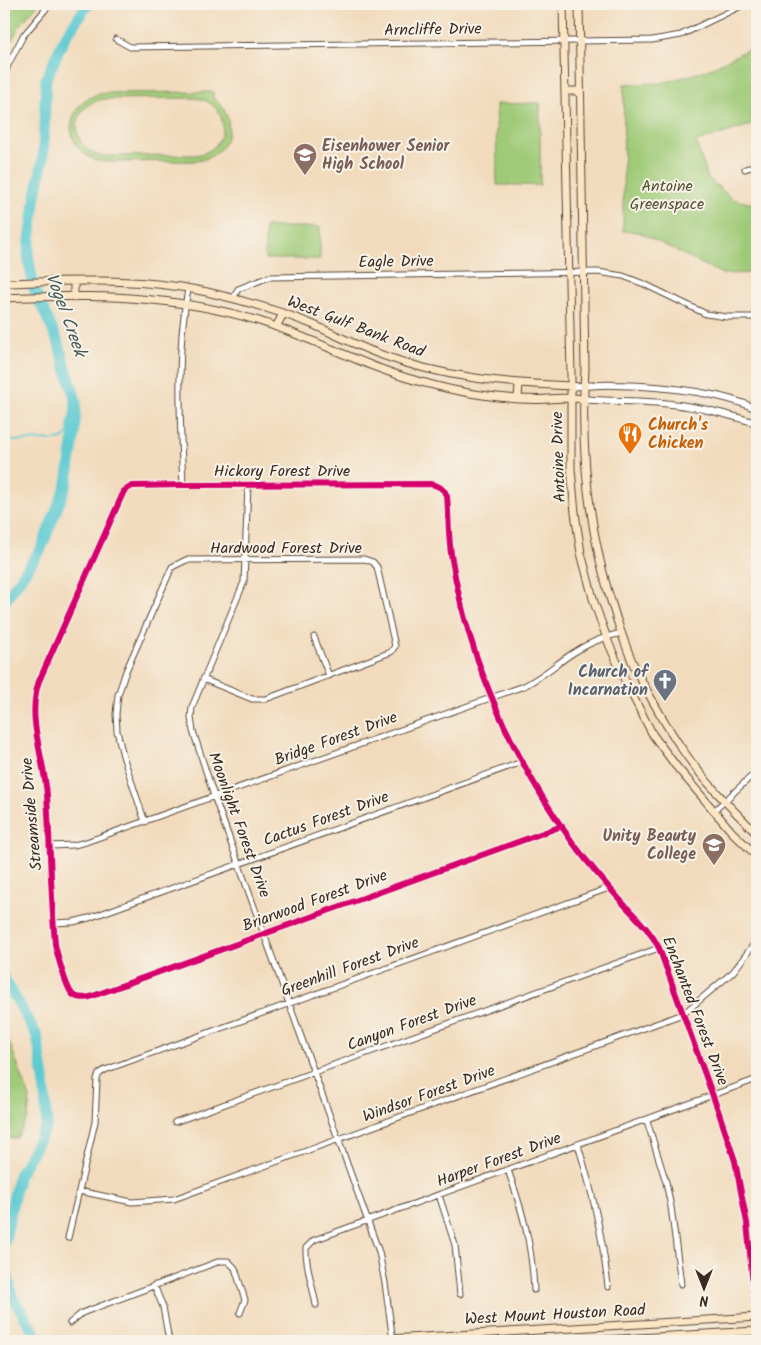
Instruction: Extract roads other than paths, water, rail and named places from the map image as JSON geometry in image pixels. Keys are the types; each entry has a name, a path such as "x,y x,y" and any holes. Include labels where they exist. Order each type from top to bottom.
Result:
{"main road":[{"name":"Antoine Drive","path":"563,4 571,469 578,539 589,584 607,637 628,687 654,735 676,766 714,811 757,856"},
{"name":"Antoine Drive","path":"579,4 584,273 584,442 590,514 597,550 621,633 636,669 662,717 683,750 724,801 757,834"},
{"path":"565,92 580,92"},
{"path":"566,136 580,136"},
{"path":"74,281 74,297"},
{"name":"West Gulf Bank Road","path":"4,283 121,282 188,289 233,299 310,323 382,355 434,371 519,384 571,386"},
{"name":"West Gulf Bank Road","path":"4,298 142,298 186,303 231,313 276,327 368,365 400,376 473,394 518,399 571,397 583,399"},
{"path":"276,327 283,314"},
{"path":"473,394 477,379"},
{"path":"518,399 519,384"},
{"name":"West Mount Houston Road","path":"355,1341 757,1317"},
{"name":"West Mount Houston Road","path":"586,1341 757,1331"}],"street":[{"path":"4,77 23,36 50,4"},
{"name":"Arncliffe Drive","path":"116,39 130,47 652,40 671,38 692,30 745,4"},
{"path":"745,169 757,165"},
{"name":"Eagle Drive","path":"233,299 238,288 269,277 584,273 623,276 706,314 727,317 757,317"},
{"path":"183,485 180,413 181,340 188,289"},
{"name":"West Gulf Bank Road","path":"571,386 614,385 678,390 731,400 757,409"},
{"path":"676,404 678,390"},
{"name":"West Gulf Bank Road","path":"583,399 676,404 715,411 757,424"},
{"name":"Hickory Forest Drive","path":"124,491 132,486 183,485 430,484 442,488"},
{"name":"Moonlight Forest Drive","path":"248,486 244,582 202,679 192,707 191,724 214,796 368,1222 382,1265 392,1340"},
{"name":"Enchanted Forest Drive","path":"442,488 447,496 452,558 470,637 522,762 562,826 609,888 642,924 659,948 735,1161 754,1260 757,1326"},
{"name":"Streamside Drive","path":"78,998 71,994 57,954 53,923 46,792 34,719 35,696 39,681 124,491"},
{"name":"Hardwood Forest Drive","path":"145,822 123,756 117,731 117,705 120,687 126,671 172,567 186,560 364,559 373,562 378,570 395,646 391,652 329,676"},
{"name":"Bridge Forest Drive","path":"50,846 74,845 86,842 145,822 538,680 584,646 621,633"},
{"path":"202,679 259,700 329,676 314,637"},
{"name":"Cactus Forest Drive","path":"53,923 73,922 89,918 522,762"},
{"path":"714,811 757,771"},
{"name":"Briarwood Forest Drive","path":"78,998 90,997 562,826"},
{"name":"Greenhill Forest Drive","path":"79,1191 95,1122 97,1079 100,1073 105,1070 609,888"},
{"name":"Windsor Forest Drive","path":"79,1191 132,1202 174,1199 683,1014 733,972 757,940"},
{"name":"Canyon Forest Drive","path":"174,1122 659,948"},
{"name":"Harper Forest Drive","path":"316,1305 306,1255 306,1248 314,1240 368,1222 439,1194 757,1079"},
{"path":"647,1120 670,1198 681,1284"},
{"path":"578,1145 595,1202 606,1262 608,1287"},
{"path":"508,1170 523,1212 529,1237 533,1263 534,1290"},
{"path":"68,1238 79,1191"},
{"path":"439,1194 455,1245 460,1294"},
{"path":"70,1323 82,1313 220,1261 228,1261 235,1268 245,1300 240,1313"},
{"path":"154,1285 162,1307 169,1341"}],"waterway":[{"name":"Vogel Creek","path":"4,602 41,549 67,483 74,437 76,401 58,342 34,289 28,255 43,159 46,79 65,37 88,4"},
{"path":"4,441 57,440 63,438 68,434 69,421 75,410"},
{"name":"Vogel Creek","path":"4,978 37,1036 44,1078 47,1125 18,1177 4,1244"},
{"name":"Vogel Creek","path":"4,1257 12,1297 40,1341"}],"place":[{"name":"Eisenhower Senior High School","path":"305,176"},
{"name":"Church's Chicken","path":"630,455"},
{"name":"Church of Incarnation","path":"665,702"},
{"name":"Unity Beauty College","path":"714,866"}],"park label":[{"name":"Antoine Greenspace","path":"667,195"}]}
